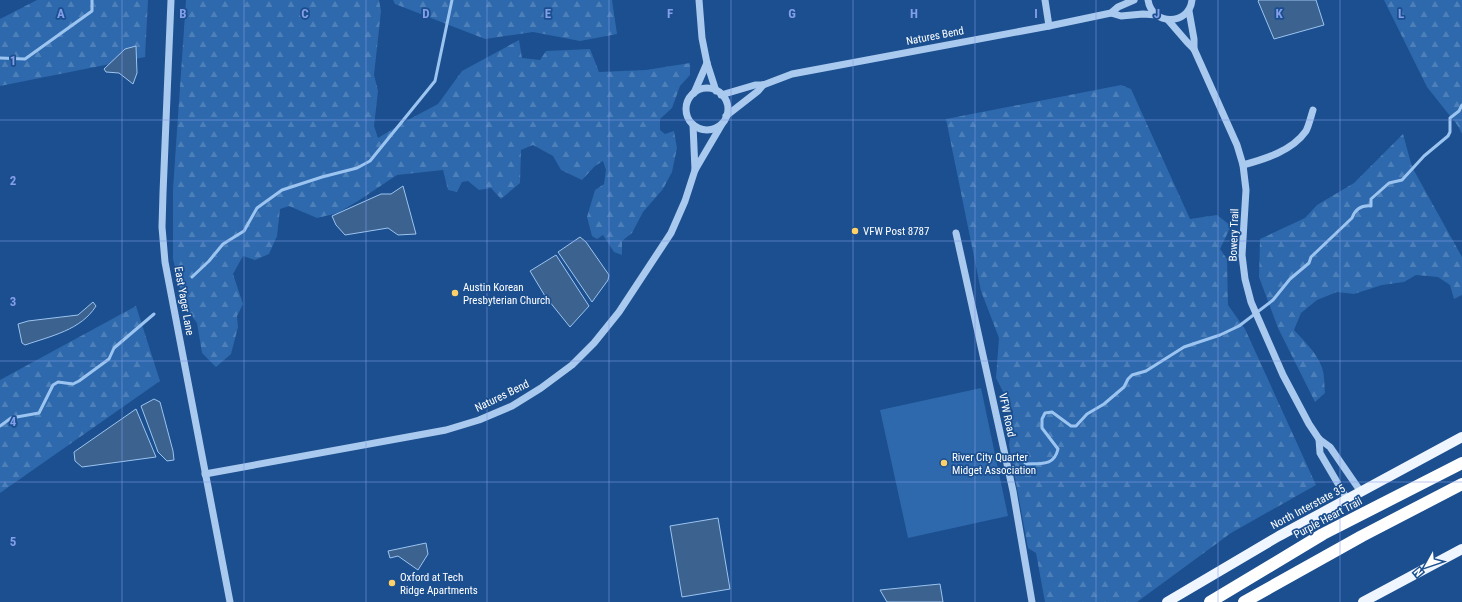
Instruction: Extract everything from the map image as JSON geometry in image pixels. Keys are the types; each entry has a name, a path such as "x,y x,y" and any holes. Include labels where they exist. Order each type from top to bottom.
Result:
{"highway":[{"name":"Purple Heart Trail","path":"1210,602 1323,534 1462,463"},
{"path":"1244,602 1362,536 1462,484"}],"main road":[{"name":"North Interstate 35","path":"1167,602 1279,536 1462,437"},
{"path":"1363,602 1462,549"}],"street":[{"name":"East Yager Lane","path":"171,0 162,227 165,262 230,602"},
{"path":"699,0 702,38 707,63 718,93"},
{"path":"1044,0 1050,26"},
{"name":"Natures Bend","path":"718,93 755,85 763,85 792,74 1050,26 1111,13 1118,7 1134,0"},
{"path":"1148,0 1151,9 1157,16"},
{"path":"1168,20 1180,18 1189,11 1192,0"},
{"name":"Bowery Trail","path":"1189,11 1194,39 1194,49"},
{"name":"Natures Bend","path":"1111,13 1121,16 1143,14 1157,16 1168,20"},
{"name":"Bowery Trail","path":"1168,20 1194,49 1237,145 1243,165 1246,190 1242,255 1246,284 1251,302 1283,374 1319,440 1320,454 1347,499"},
{"path":"694,93 702,89 708,89 718,93 724,99 727,105 726,116 722,124 714,129 700,129 693,125 686,114 688,101 694,93 707,63"},
{"name":"Natures Bend","path":"726,116 763,85"},
{"path":"1243,165 1274,155 1297,141 1306,130 1313,110"},
{"name":"Natures Bend","path":"205,474 446,430 479,420 512,406 541,388 572,365 594,343 619,312 671,233 685,201 695,170 722,124"},
{"name":"Natures Bend","path":"693,125 695,170"},
{"name":"VFW Road","path":"956,234 1012,491 1032,602"},
{"name":"Bowery Trail","path":"1319,440 1330,447 1361,492"}],"green space":[{"path":"37,0 148,0 145,57 0,86 0,19"},
{"path":"186,0 379,0 381,11 374,75 378,91 374,126 378,138 438,104 462,71 519,40 522,58 540,60 546,51 590,49 599,72 646,70 690,63 690,75 680,86 672,108 660,119 660,130 665,134 674,131 677,148 672,172 663,189 643,212 632,233 622,241 622,255 614,252 603,235 597,239 592,236 587,217 595,190 604,184 606,170 603,161 595,166 582,180 561,170 553,156 533,145 521,150 520,183 501,199 491,188 479,190 468,181 462,182 457,192 448,190 443,170 397,175 338,213 317,218 289,206 280,209 277,236 269,254 255,260 243,256 233,274 243,304 237,316 238,327 231,354 216,367 202,353 197,323 184,306 173,259 173,189"},
{"path":"393,0 612,0 617,34 580,41 533,32 485,39 395,4"},
{"path":"1384,0 1462,0 1462,134 1458,126 1427,87"},
{"path":"1121,85 1131,89 1190,219 1217,215 1231,226 1220,249 1227,259 1228,305 1245,329 1316,485 1231,533 1137,602 1045,602 1036,553 1028,548 1009,445 1013,411 996,378 999,338 981,291 946,119"},
{"path":"1403,134 1412,167 1462,257 1462,295 1454,299 1450,285 1438,277 1416,275 1404,282 1382,285 1354,294 1337,292 1317,300 1301,313 1294,330 1313,351 1322,368 1325,393 1315,402 1278,328 1259,277 1260,239 1305,218 1317,205 1354,183"},
{"path":"136,306 160,381 0,493 0,380"},
{"name":"River City Quarter Midget Association","path":"981,388 1008,516 908,538 880,410"}],"shaded area":[{"path":"1316,0 1324,25 1274,39 1258,1"},
{"path":"136,46 137,73 133,84 119,73 106,72 104,69 125,49"},
{"path":"403,186 416,234 398,235 388,228 345,235 336,225 332,216 381,194 391,194"},
{"path":"580,237 586,242 609,275 608,280 592,302 558,252"},
{"path":"556,255 589,306 570,327 545,296 530,271"},
{"path":"93,302 96,306 90,314 74,327 25,345 22,343 18,324 28,321 78,315"},
{"path":"154,399 160,402 174,460 167,461 158,452 141,406"},
{"path":"136,409 156,457 82,467 75,461 74,452"},
{"path":"718,518 730,589 682,597 670,526"},
{"path":"426,543 428,554 418,570 398,556 390,558 388,551"},
{"path":"940,584 943,602 887,602 880,590"}],"waterway":[{"path":"0,58 25,59 92,11 92,0"},
{"path":"192,277 209,261 223,244 244,231 257,208 282,190 322,177 357,168 370,161 435,81 452,0"},
{"path":"1025,464 1046,463 1053,459 1056,455 1058,449 1042,428 1042,419 1045,413 1052,412 1071,426 1076,426 1087,414 1104,404 1124,387 1132,375 1146,371 1184,347 1220,335 1239,326 1273,300 1290,279 1309,263 1311,257 1352,218 1357,210 1364,206 1371,206 1371,199 1389,183 1402,180 1424,156 1448,136 1450,132 1450,118 1459,111 1462,105"},
{"path":"0,426 11,418 39,413 53,385 58,382 73,384 79,381 109,359 114,348 154,314"}],"place":[{"name":"VFW Post 8787","path":"855,231"},
{"name":"Austin Korean Presbyterian Church","path":"455,293"},
{"name":"River City Quarter Midget Association","path":"944,463"},
{"name":"Oxford at Tech Ridge Apartments","path":"392,583"}]}
